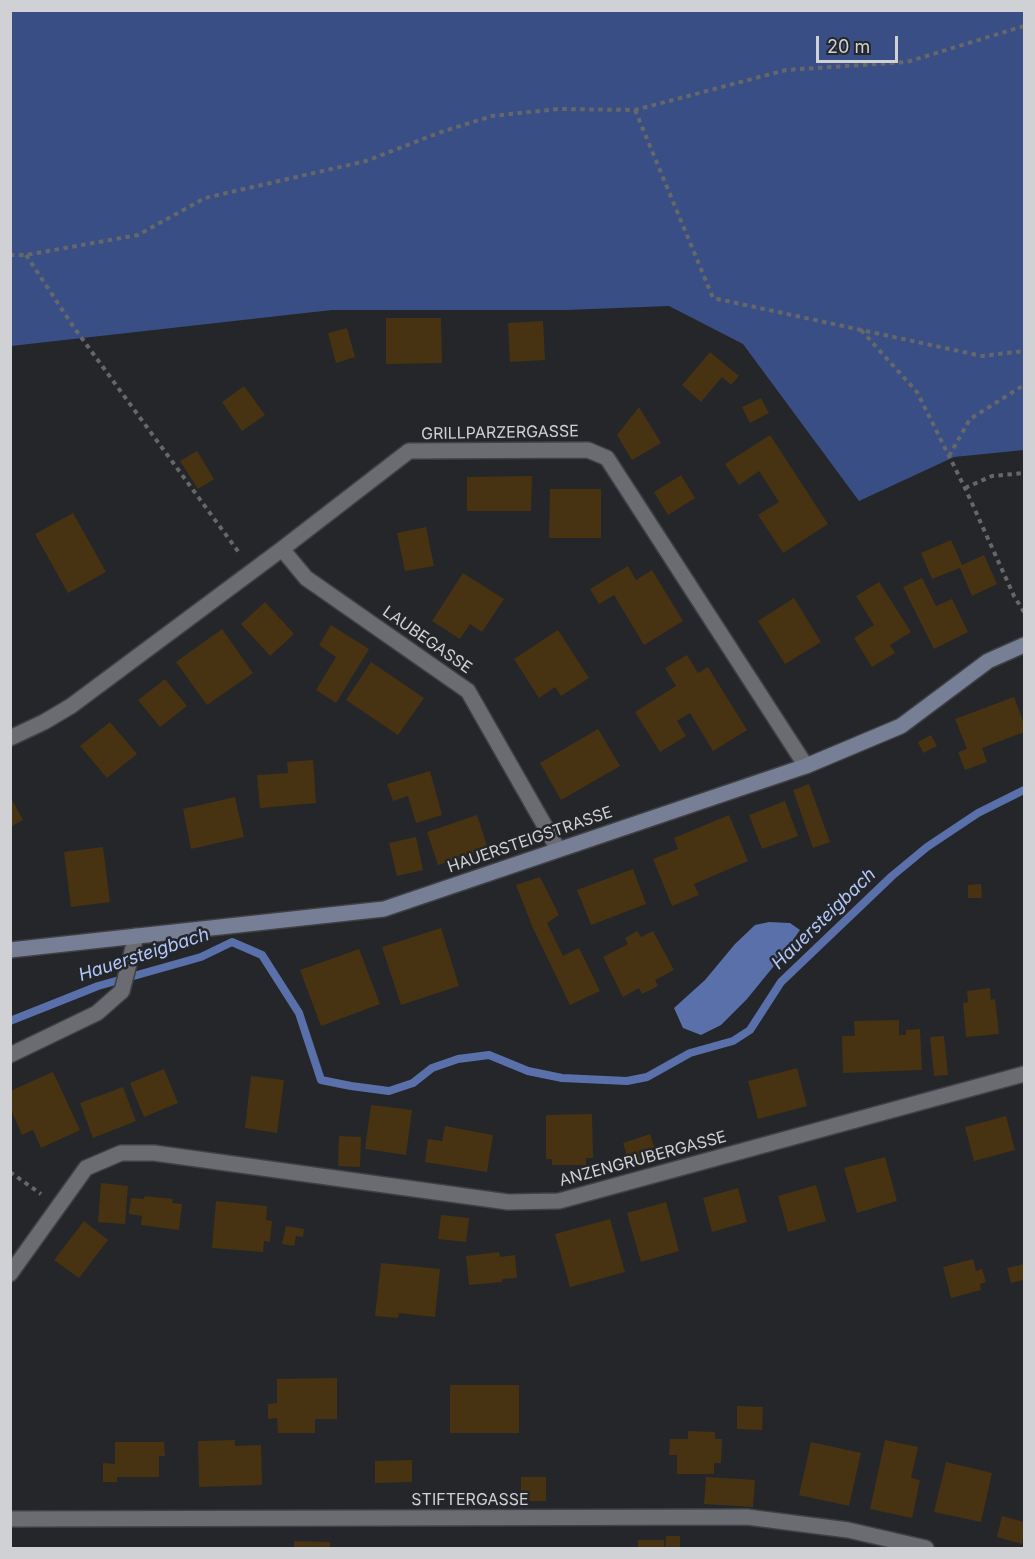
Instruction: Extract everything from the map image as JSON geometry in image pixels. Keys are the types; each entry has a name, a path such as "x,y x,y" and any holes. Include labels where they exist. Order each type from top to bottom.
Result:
{"street":[{"name":"GRILLPARZERGASSE","path":"10,738 71,706 409,452 588,450 607,458 806,766"},
{"name":"LAUBEGASSE","path":"282,549 306,578 468,691 558,849"},
{"name":"HAUERSTEIGSTRASSE","path":"10,950 134,944 384,909 806,766 901,726 988,661 1024,645"},
{"path":"10,1055 97,1013 122,991 134,944"},
{"name":"ANZENGRUBERGASSE","path":"59,1207 86,1168 122,1153 154,1153 508,1202 559,1201 1024,1074"},
{"path":"10,1274 59,1207"},
{"name":"STIFTERGASSE","path":"10,1519 747,1517 848,1530 926,1548"}],"path":[{"path":"10,255 26,255 138,234 205,198 366,161 441,132 492,116 558,109 635,110 786,70 907,62 1024,26"},
{"path":"635,110 713,298 982,356 1024,351"},
{"path":"26,255 75,329 252,571"},
{"path":"861,330 917,392 965,488 1014,596 1024,612"},
{"path":"949,457 970,419 1024,385"},
{"path":"965,488 992,476 1024,473"},
{"path":"10,1172 59,1207"}],"shaded area":[{"path":"10,11 1024,11 1024,450 954,457 859,501 743,344 669,306 566,310 332,310 11,346"},
{"path":"769,922 790,923 800,930 747,999 721,1025 701,1035 683,1028 674,1008 705,980 735,944 755,925"}],"building":[{"path":"386,318 441,318 442,363 386,364"},
{"path":"543,321 545,360 510,362 508,323"},
{"path":"347,328 355,357 336,363 328,333"},
{"path":"710,352 739,376 731,385 722,377 701,402 682,385"},
{"path":"244,386 265,415 242,431 222,402"},
{"path":"761,398 769,413 750,423 742,407"},
{"path":"639,407 661,443 632,460 617,435"},
{"path":"770,435 828,524 783,553 758,515 779,502 759,471 739,485 725,464"},
{"path":"197,451 214,479 198,489 180,461"},
{"path":"681,475 695,498 668,515 654,492"},
{"path":"532,476 531,511 467,511 467,477"},
{"path":"550,489 601,489 601,538 549,538"},
{"path":"73,513 106,572 68,593 35,534"},
{"path":"426,527 434,566 405,571 397,533"},
{"path":"951,540 962,565 984,555 997,584 972,596 960,568 932,579 921,553"},
{"path":"628,566 636,580 652,570 683,621 644,645 614,595 599,604 590,589"},
{"path":"463,573 504,599 482,632 470,624 460,639 432,621"},
{"path":"922,578 936,606 952,599 968,632 934,649 903,587"},
{"path":"879,582 911,632 890,645 895,653 872,667 854,638 874,625 856,596"},
{"path":"794,598 821,642 785,664 758,621"},
{"path":"265,602 294,634 270,656 241,624"},
{"path":"331,625 369,649 336,703 316,690 336,657 319,645"},
{"path":"222,629 253,673 207,705 176,662"},
{"path":"558,630 589,678 561,696 555,687 539,698 514,659"},
{"path":"687,655 698,673 708,667 747,730 713,751 690,713 677,721 686,736 660,752 635,712 676,686 665,668"},
{"path":"371,662 424,698 398,735 346,700"},
{"path":"165,679 187,706 160,727 138,700"},
{"path":"1014,697 1024,724 1024,732 982,748 987,762 965,770 958,752 967,749 955,719"},
{"path":"110,722 137,754 107,778 80,746"},
{"path":"598,729 620,766 561,800 540,763"},
{"path":"931,735 937,746 923,753 918,742"},
{"path":"313,760 316,803 260,808 257,775 288,773 287,762"},
{"path":"430,771 442,815 416,823 408,796 393,801 387,784"},
{"path":"809,784 830,842 813,848 793,790"},
{"path":"10,796 23,820 10,827"},
{"path":"235,797 244,837 191,849 183,809"},
{"path":"785,801 798,836 762,849 749,815"},
{"path":"477,815 488,849 438,865 427,832"},
{"path":"729,815 748,861 694,884 699,895 672,906 653,859 678,849 674,838"},
{"path":"416,837 423,870 397,876 389,843"},
{"path":"103,847 110,902 71,907 64,852"},
{"path":"633,869 646,904 591,925 577,890"},
{"path":"540,877 559,915 547,923 563,956 579,948 600,991 570,1005 532,926 516,885"},
{"path":"981,884 982,898 968,898 968,885"},
{"path":"441,928 459,986 401,1005 382,947"},
{"path":"637,931 641,937 653,931 674,970 655,980 658,986 642,994 639,988 623,997 603,957 628,944 625,938"},
{"path":"359,949 380,1004 321,1026 300,970"},
{"path":"990,988 991,1000 995,999 999,1034 966,1037 963,1003 968,1002 967,991"},
{"path":"899,1020 899,1035 906,1035 906,1030 920,1029 922,1070 843,1073 842,1036 855,1036 854,1021"},
{"path":"944,1036 948,1075 934,1076 930,1037"},
{"path":"797,1068 807,1106 758,1119 748,1081"},
{"path":"164,1069 178,1103 144,1117 130,1083"},
{"path":"53,1072 80,1130 41,1148 33,1130 22,1135 10,1112 10,1091"},
{"path":"251,1076 284,1080 277,1133 245,1128"},
{"path":"123,1087 136,1121 93,1138 80,1103"},
{"path":"371,1105 412,1110 406,1155 365,1149"},
{"path":"592,1114 593,1158 586,1158 586,1165 552,1165 552,1159 546,1159 546,1115"},
{"path":"1006,1116 1015,1150 974,1161 965,1127"},
{"path":"445,1126 493,1135 487,1172 425,1162 428,1139 442,1141"},
{"path":"650,1134 658,1159 631,1168 623,1143"},
{"path":"339,1136 361,1137 360,1167 338,1166"},
{"path":"885,1157 897,1201 857,1213 844,1168"},
{"path":"101,1183 128,1186 125,1224 98,1222"},
{"path":"816,1185 826,1221 788,1232 778,1196"},
{"path":"738,1188 747,1222 712,1232 703,1198"},
{"path":"145,1196 173,1199 172,1203 182,1204 179,1230 141,1225 142,1216 129,1214 131,1198 144,1199"},
{"path":"216,1201 267,1206 266,1220 272,1221 270,1242 264,1241 263,1252 212,1248"},
{"path":"666,1202 679,1251 641,1262 627,1213"},
{"path":"441,1215 469,1218 466,1242 438,1239"},
{"path":"610,1219 625,1272 570,1287 555,1234"},
{"path":"84,1221 108,1240 79,1278 54,1260"},
{"path":"286,1226 304,1229 303,1237 296,1236 294,1246 282,1244"},
{"path":"499,1252 500,1257 515,1255 517,1278 469,1285 466,1256"},
{"path":"973,1259 976,1271 982,1269 986,1282 980,1284 981,1290 951,1298 943,1267"},
{"path":"381,1263 440,1269 435,1317 399,1313 398,1318 375,1316"},
{"path":"1024,1264 1024,1280 1011,1283 1007,1268"},
{"path":"337,1378 337,1419 315,1419 315,1433 278,1433 277,1418 268,1419 268,1404 277,1403 277,1379"},
{"path":"450,1385 519,1385 519,1433 450,1433"},
{"path":"737,1406 763,1407 762,1430 737,1429"},
{"path":"688,1431 715,1432 715,1439 722,1439 721,1463 714,1463 714,1474 677,1474 677,1455 669,1455 670,1439 688,1439"},
{"path":"235,1440 235,1446 261,1445 262,1485 199,1487 198,1441"},
{"path":"885,1440 918,1447 911,1478 920,1480 912,1518 870,1509"},
{"path":"115,1442 164,1442 165,1456 159,1456 159,1477 117,1477 117,1482 103,1482 103,1463 115,1464"},
{"path":"811,1442 861,1453 849,1506 799,1495"},
{"path":"412,1460 412,1482 375,1483 375,1461"},
{"path":"946,1462 992,1473 981,1522 934,1512"},
{"path":"521,1477 546,1477 546,1501 521,1501"},
{"path":"706,1477 755,1480 753,1507 704,1504"},
{"path":"1002,1516 1024,1522 1022,1544 997,1537"},
{"path":"666,1536 680,1536 680,1548 665,1548"},
{"path":"638,1540 664,1540 664,1548 638,1548"},
{"path":"294,1541 330,1542 330,1548 294,1548"}],"waterway":[{"name":"Hauersteigbach","path":"10,1021 98,986 201,957 232,942 262,955 299,1013 321,1080 389,1091 413,1083 432,1068 458,1059 489,1055 528,1071 562,1078 627,1081 647,1077 690,1053 733,1041 750,1030 781,982 892,876 927,847 978,813 1024,790"}]}
